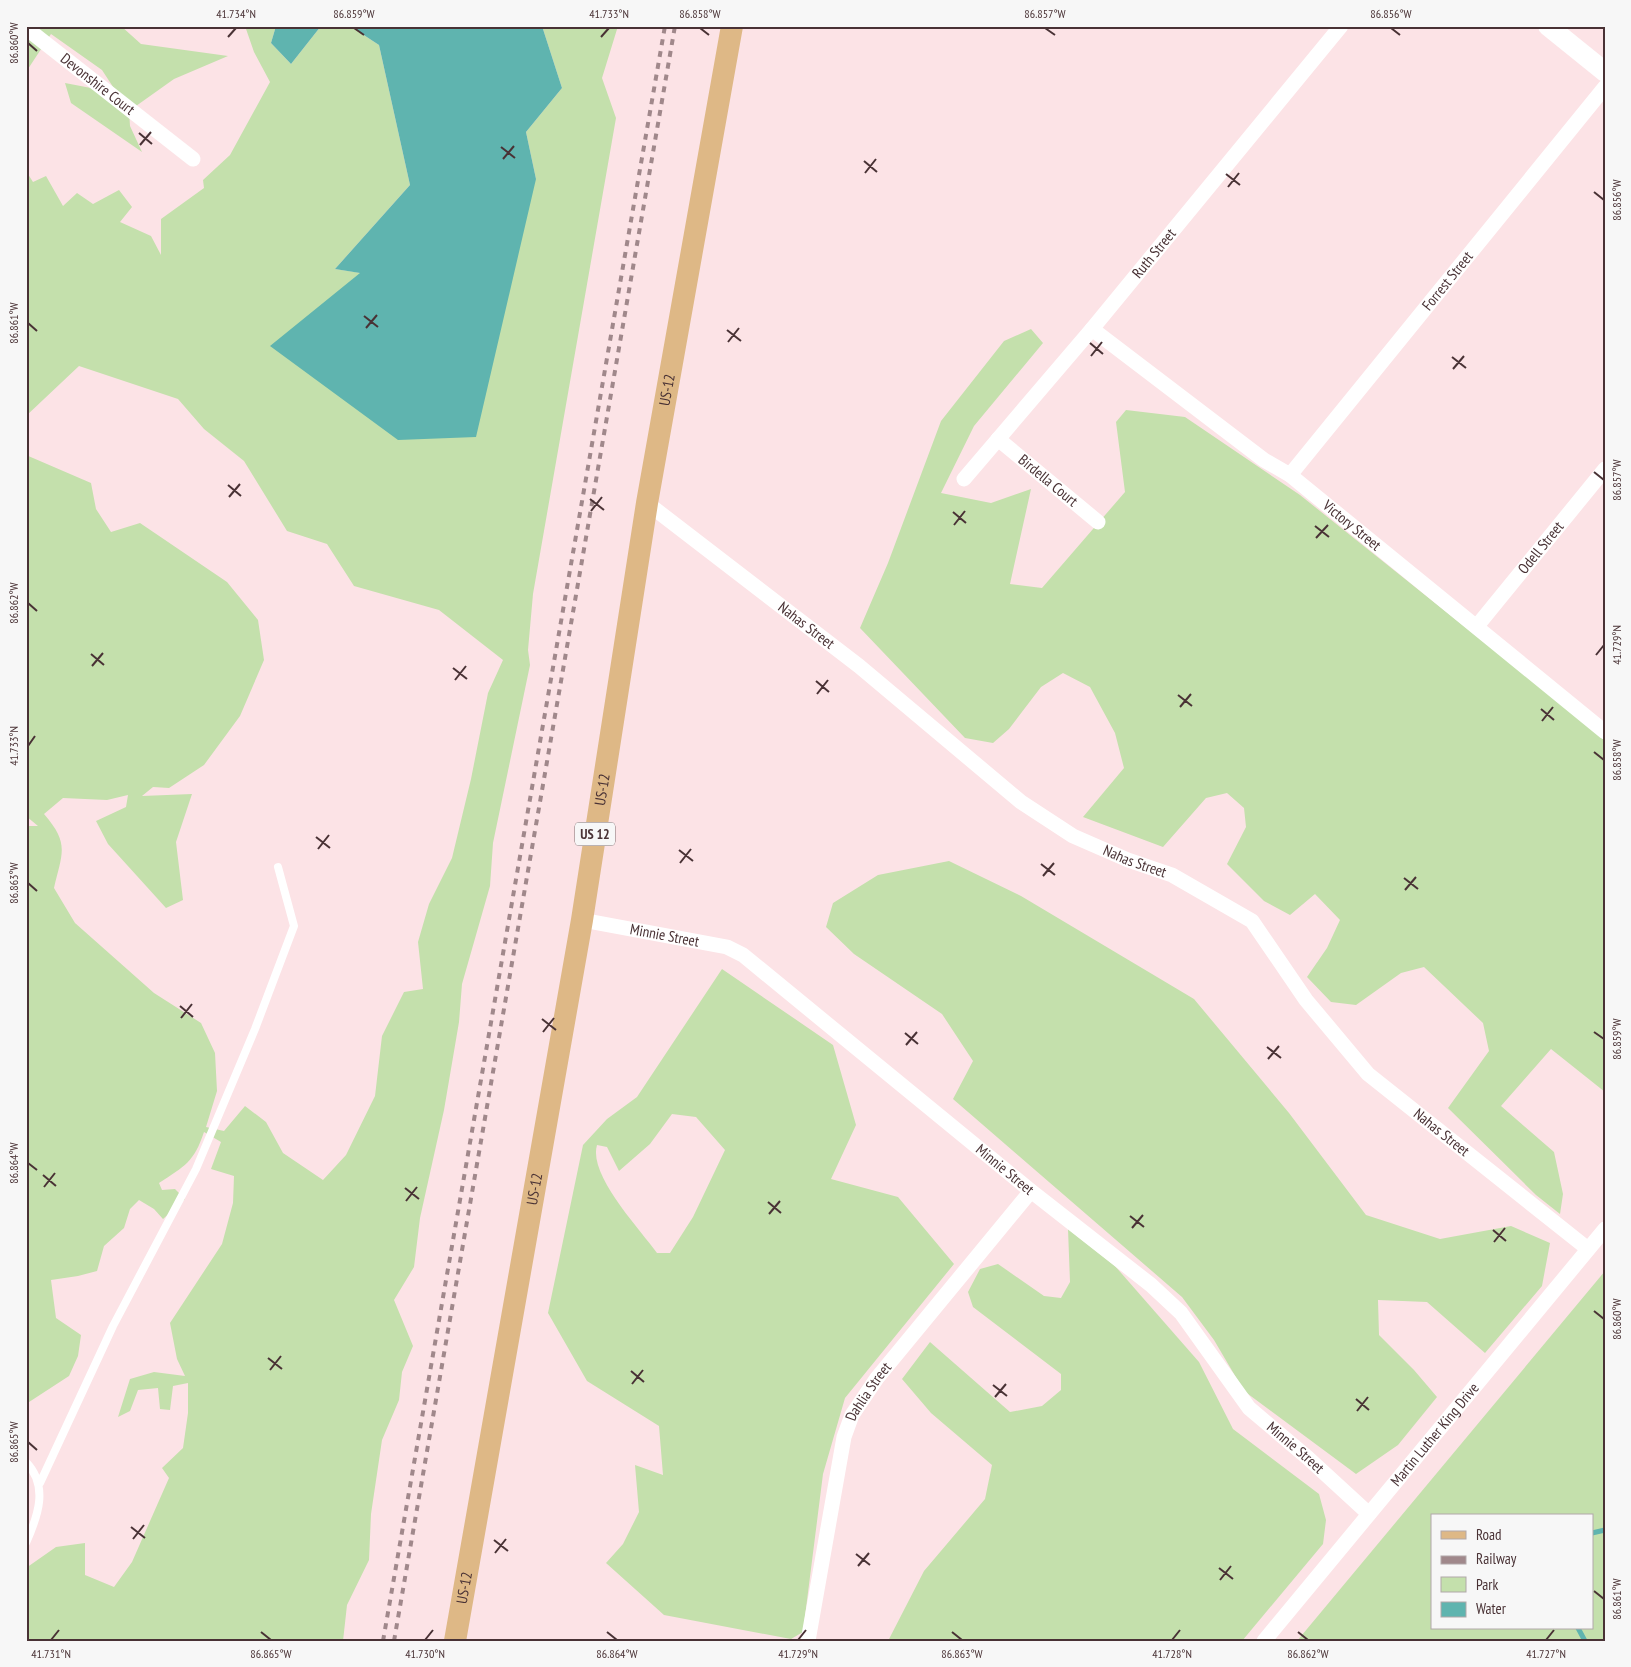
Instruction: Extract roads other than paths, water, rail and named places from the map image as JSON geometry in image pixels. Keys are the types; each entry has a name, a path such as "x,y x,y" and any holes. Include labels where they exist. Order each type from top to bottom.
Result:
{"main road":[{"name":"US-12","path":"455,1641 582,920 647,504 732,26"}],"street":[{"name":"Ruth Street","path":"964,479 1092,329 1341,26"},
{"path":"1548,26 1605,72"},
{"name":"Devonshire Court","path":"26,28 193,159"},
{"name":"Forrest Street","path":"1290,475 1605,87"},
{"name":"Victory Street","path":"1092,329 1264,460 1290,475 1605,732"},
{"name":"Birdella Court","path":"998,439 1098,522"},
{"name":"Odell Street","path":"1477,626 1605,469"},
{"name":"Nahas Street","path":"647,504 859,666 1021,802 1073,836 1128,860 1172,875 1252,921 1306,1000 1368,1074 1588,1249"},
{"name":"Minnie Street","path":"582,920 727,947 743,955 1031,1191 1151,1285 1181,1313 1248,1408 1308,1458 1369,1514"},
{"name":"Dahlia Street","path":"808,1641 842,1445 852,1416 877,1378 1031,1191"},
{"name":"Martin Luther King Drive","path":"1264,1641 1605,1229"}],"lane":[{"path":"26,1543 36,1520 40,1483 113,1326 196,1169 255,1029 294,926 278,867"},
{"path":"26,1462 40,1483"}],"water":[{"path":"276,26 321,26 291,64 271,43"},
{"path":"350,26 542,26 562,88 526,132 536,179 476,437 398,440 270,346 360,273 335,269 410,185 379,45"}],"waterway":[{"path":"1594,1533 1605,1530"},
{"path":"1579,1630 1585,1641"}],"railway":[{"path":"383,1641 665,26"},
{"path":"394,1641 675,26"}]}
